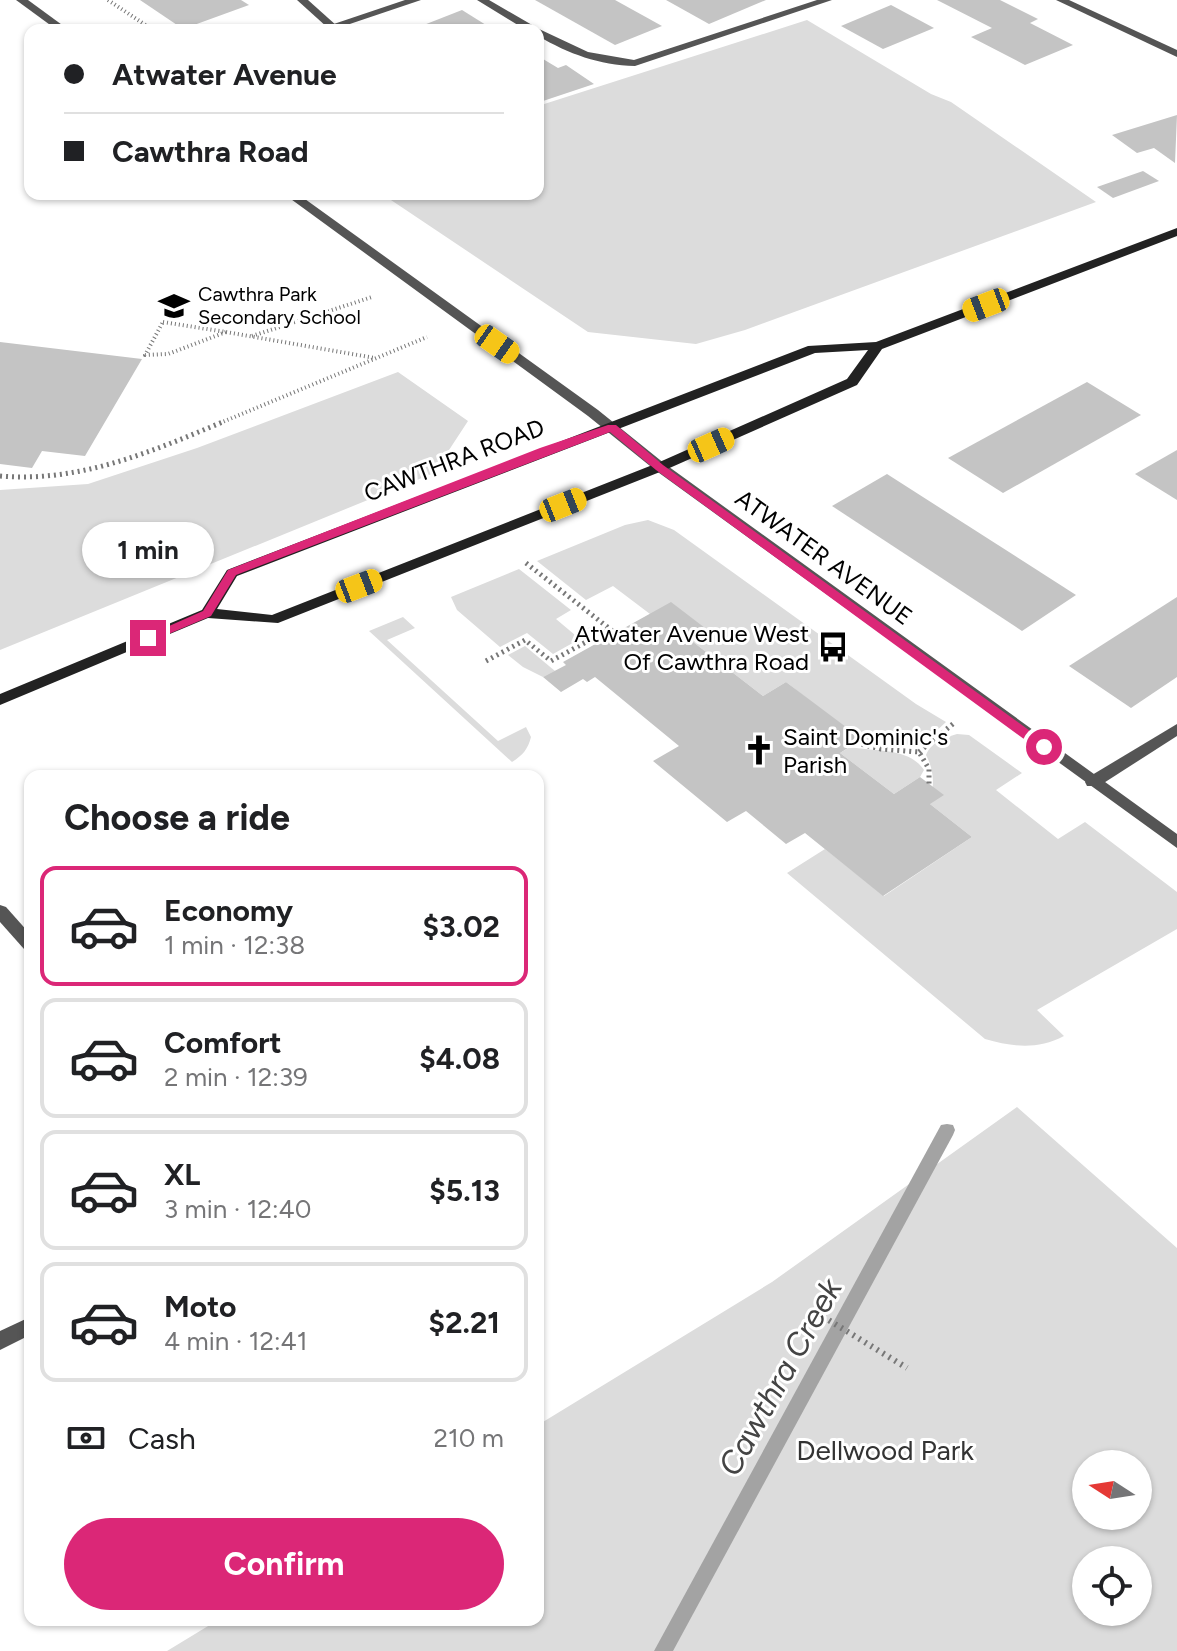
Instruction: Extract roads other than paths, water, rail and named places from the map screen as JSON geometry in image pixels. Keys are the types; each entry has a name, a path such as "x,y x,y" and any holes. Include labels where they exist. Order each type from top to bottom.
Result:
{"main road":[{"name":"CAWTHRA ROAD","path":"207,613 232,573 813,349 878,346 1177,232"},
{"path":"0,700 207,613 273,620 660,467 852,382 878,346"}],"street":[{"path":"21,0 55,24"},
{"path":"302,0 323,24"},
{"path":"340,24 416,0"},
{"path":"482,0 524,24"},
{"path":"544,36 576,54 608,63 635,63 827,0"},
{"path":"1061,0 1177,54"},
{"path":"1085,11 1100,0"},
{"name":"ATWATER AVENUE","path":"298,200 1177,842"},
{"path":"1093,782 1177,729"},
{"path":"0,911 24,938"},
{"path":"0,1341 24,1328"}],"waterway":[{"name":"Cawthra Creek","path":"663,1651 947,1130"}],"place":[{"name":"Cawthra Park Secondary School","path":"174,306"},
{"name":"Atwater Avenue West Of Cawthra Road","path":"833,647"},
{"name":"Saint Dominic's Parish","path":"759,750"}],"park label":[{"name":"Dellwood Park","path":"885,1450"}]}
